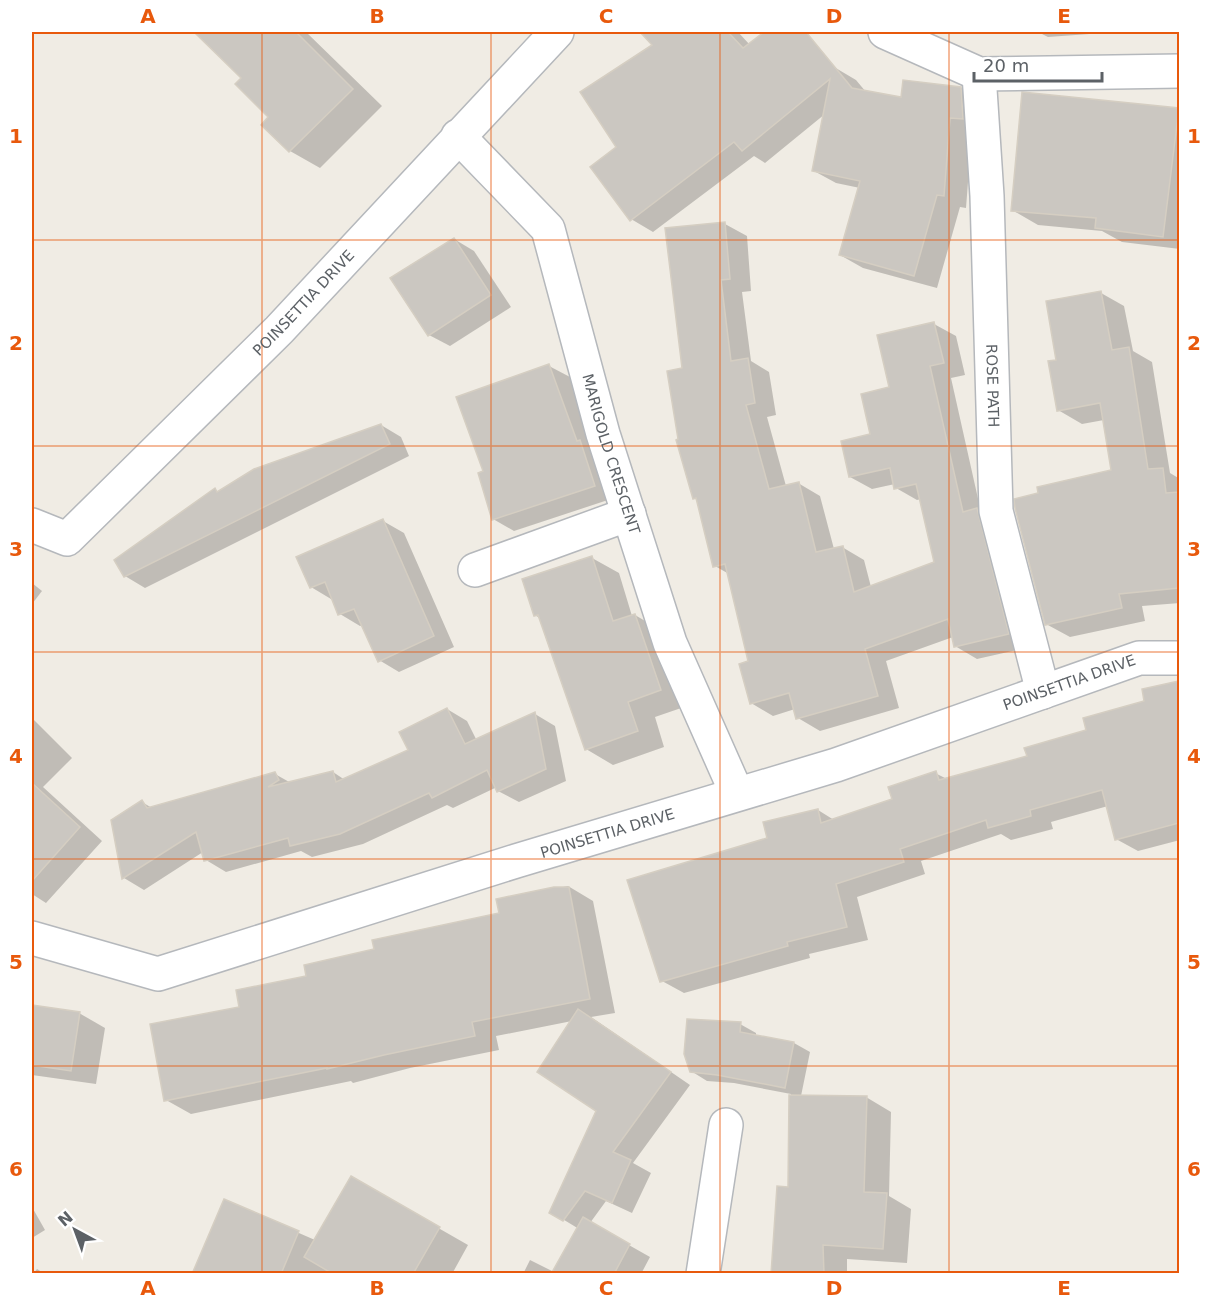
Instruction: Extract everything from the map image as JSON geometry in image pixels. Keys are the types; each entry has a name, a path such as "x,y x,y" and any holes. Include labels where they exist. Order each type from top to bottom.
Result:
{"street":[{"name":"POINSETTIA DRIVE","path":"32,525 67,538 279,330 557,32"},
{"path":"885,32 979,74 1179,71"},
{"name":"ROSE PATH","path":"979,74 988,219 996,511 1043,692"},
{"name":"MARIGOLD CRESCENT","path":"458,136 548,229 603,434 670,643 737,794"},
{"path":"475,570 629,514"},
{"name":"POINSETTIA DRIVE","path":"32,938 158,974 504,865 836,765 1139,658 1179,658"},
{"path":"703,1274 726,1125"}],"building":[{"path":"194,32 296,32 353,89 289,152 261,125 268,117 235,84 241,78"},
{"path":"640,32 728,32 743,48 764,32 806,32 852,88 901,97 903,80 961,87 963,119 950,118 944,196 937,195 914,276 839,255 860,181 812,171 830,79 742,151 734,142 630,221 590,167 616,147 580,92 652,45"},
{"path":"1022,92 1179,108 1163,237 1095,228 1096,218 1011,211"},
{"path":"725,222 730,279 721,280 731,361 748,358 755,403 746,405 769,489 799,482 816,552 843,546 854,592 934,562 916,484 894,489 890,468 849,477 841,441 870,434 861,394 889,387 877,335 934,322 944,363 930,366 963,512 977,508 1009,634 954,647 948,619 865,649 878,696 796,719 789,693 750,704 739,664 748,661 725,564 713,567 696,498 693,499 676,440 678,439 667,371 682,368 665,228"},
{"path":"454,238 491,295 428,336 390,278"},
{"path":"1101,291 1112,350 1129,347 1148,469 1163,468 1166,493 1179,492 1179,588 1119,594 1122,608 1045,625 1014,499 1038,493 1037,487 1111,470 1100,403 1057,411 1048,361 1056,360 1046,301"},
{"path":"549,364 577,441 580,440 595,486 492,520 478,473 483,471 456,397"},
{"path":"381,424 390,444 124,577 114,560 215,488 217,492 254,469"},
{"path":"383,519 434,636 378,662 354,609 338,615 325,582 310,588 296,557"},
{"path":"592,556 613,621 635,614 661,690 628,702 638,731 585,750 538,615 534,616 522,579"},
{"path":"1179,681 1179,823 1115,840 1102,790 1030,810 1031,816 988,828 986,820 900,849 904,862 836,884 847,927 787,942 788,946 660,982 627,880 767,838 763,822 818,809 821,823 892,799 888,787 936,771 939,780 1027,756 1024,748 1086,730 1083,718 1144,701 1142,689"},
{"path":"447,708 465,744 535,712 546,769 497,792 487,770 432,798 429,793 340,834 290,846 288,838 204,861 196,832 122,879 111,820 142,800 147,808 275,772 279,780 268,787 333,771 336,782 408,750 399,732"},
{"path":"32,783 80,827 32,881"},
{"path":"554,887 569,887 590,999 472,1022 475,1036 327,1069 164,1101 150,1024 239,1007 236,990 306,976 304,965 374,949 372,940 499,913 496,899"},
{"path":"32,1005 80,1012 71,1071 32,1065"},
{"path":"578,1009 671,1072 613,1152 631,1160 612,1203 585,1191 563,1221 549,1213 596,1111 537,1072"},
{"path":"687,1019 741,1022 740,1032 794,1042 785,1088 690,1072 684,1054"},
{"path":"789,1095 867,1096 864,1192 887,1193 883,1249 823,1245 824,1274 771,1274 777,1186 788,1187"},
{"path":"351,1176 440,1227 413,1274 333,1274 304,1257"},
{"path":"224,1199 299,1231 281,1274 192,1274"},
{"path":"583,1217 630,1244 614,1274 551,1274"}]}
